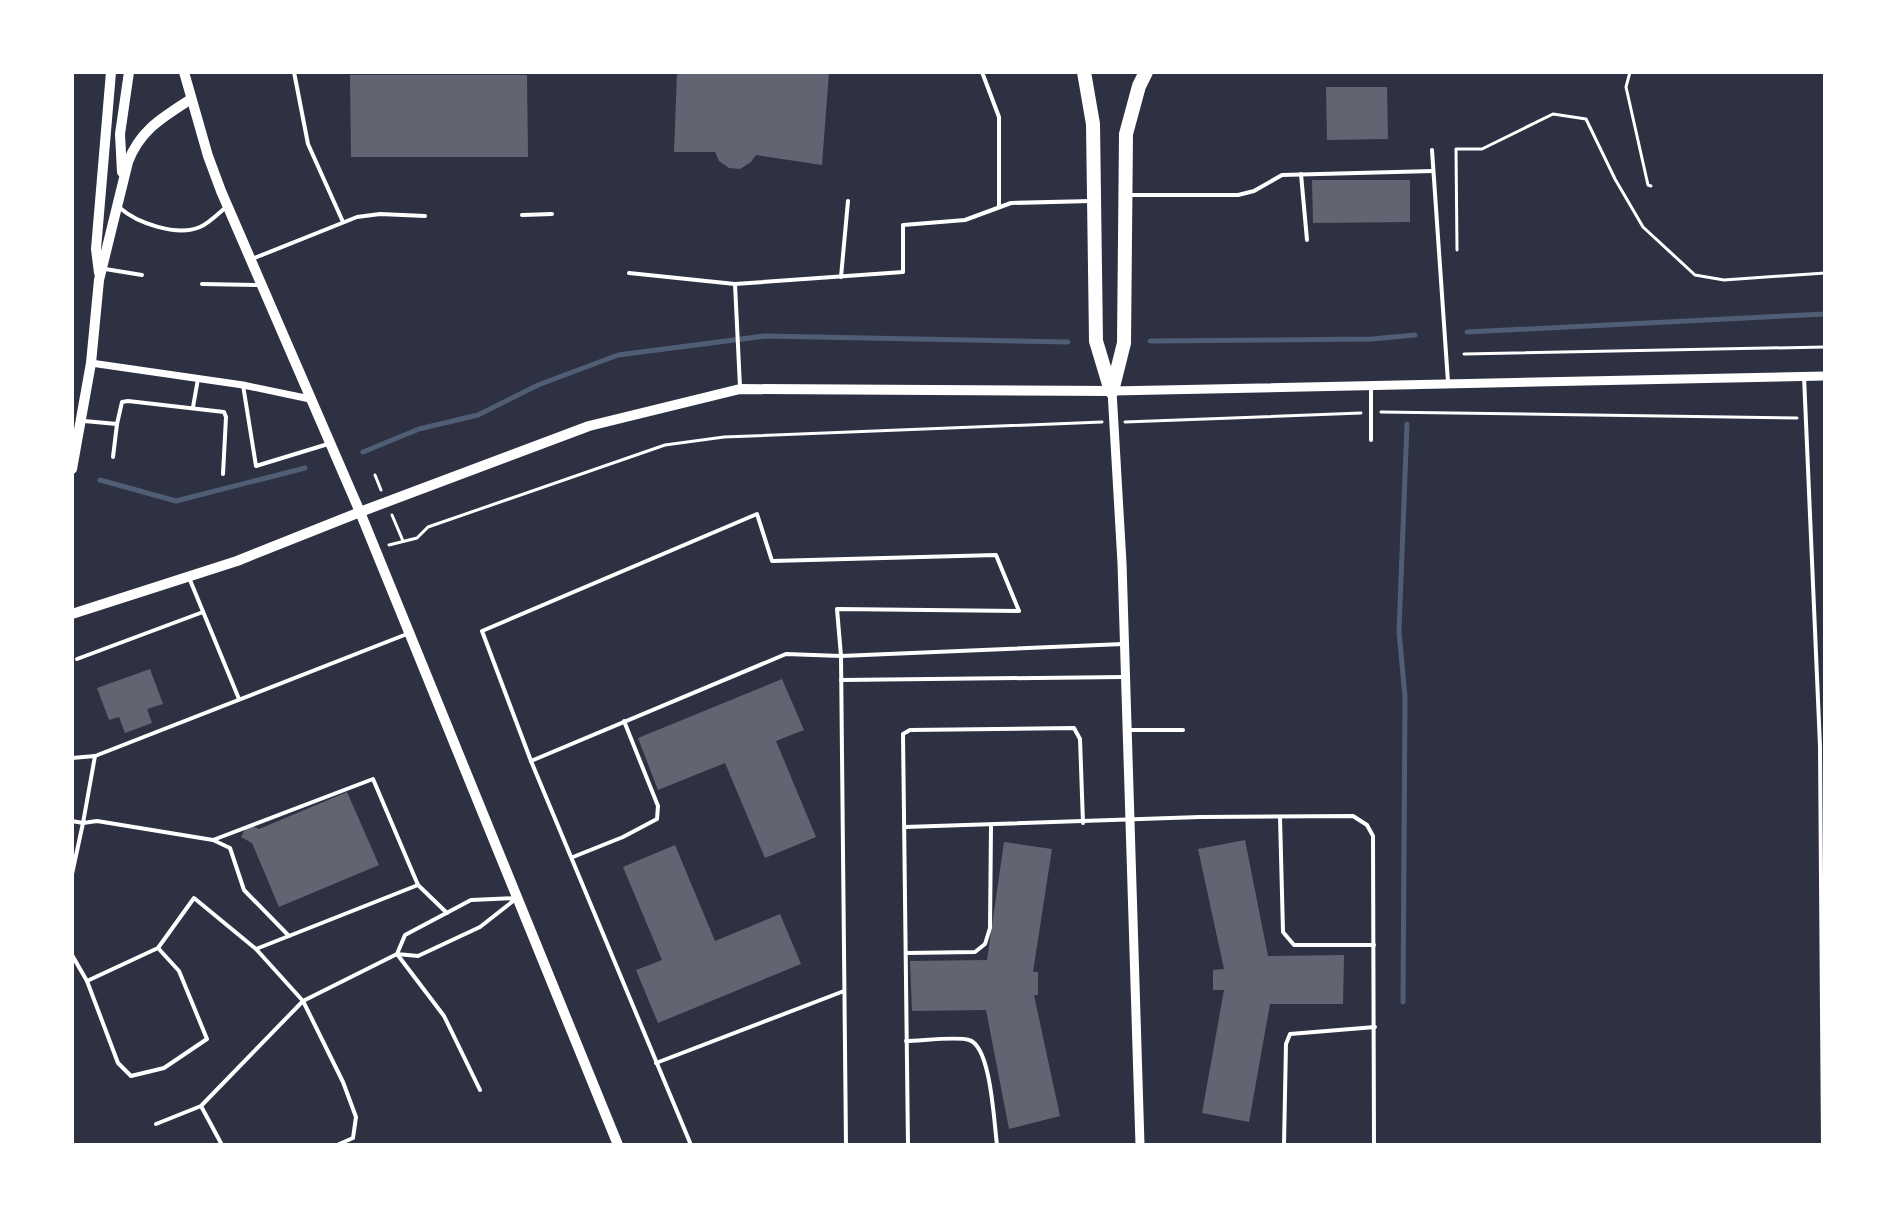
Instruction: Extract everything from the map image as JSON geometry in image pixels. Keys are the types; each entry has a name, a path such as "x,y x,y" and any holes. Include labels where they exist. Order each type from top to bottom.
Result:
{"highway":[{"path":"1084,72 1093,124 1096,341 1112,391"},
{"path":"1112,391 1124,343 1126,134 1146,72"}],"main road":[{"path":"123,182 120,134 129,72"},
{"path":"184,72 208,156 228,206 360,512 618,1145"},
{"path":"101,274 96,249 108,75"},
{"path":"72,469 91,363 101,274 132,150 148,127 191,99"},
{"path":"72,614 237,561 589,426 740,389 1112,391"}],"street":[{"path":"91,363 243,385 310,399"},
{"path":"1140,1145 1122,563 1112,391 1825,376"}],"lane":[{"path":"294,72 308,144 343,222"},
{"path":"982,72 999,117 999,206"},
{"path":"1432,150 1448,384"},
{"path":"1125,195 1238,195 1254,191 1282,175 1433,171"},
{"path":"1301,174 1307,240"},
{"path":"841,277 848,201"},
{"path":"629,273 735,284 903,272 903,225 965,220 1011,203 1094,201"},
{"path":"117,205 143,224 182,230 203,226 228,206"},
{"path":"252,259 343,222 380,214 425,216"},
{"path":"522,215 552,214"},
{"path":"101,274 142,275"},
{"path":"202,284 262,284"},
{"path":"735,284 740,389"},
{"path":"1804,376 1822,746 1823,1145"},
{"path":"193,407 198,379"},
{"path":"243,385 256,466 330,444"},
{"path":"1371,386 1371,440"},
{"path":"113,457 122,402 193,407 224,412 223,474"},
{"path":"82,421 117,424"},
{"path":"691,1145 531,761 482,631 757,514 772,561 996,555 1019,611 837,609 841,656 846,1145"},
{"path":"188,577 239,699"},
{"path":"77,659 203,612"},
{"path":"72,758 95,756 409,633"},
{"path":"531,761 786,654 841,656 1125,644"},
{"path":"841,680 1126,677"},
{"path":"573,857 657,819 658,806 624,721"},
{"path":"908,1145 902,737 907,730 924,729 1074,728 1080,739 1083,823"},
{"path":"1127,730 1183,730"},
{"path":"72,874 95,756"},
{"path":"213,840 373,779 418,885 447,913"},
{"path":"905,827 1353,816 1367,825 1373,836 1374,1145"},
{"path":"1280,817 1283,932 1294,945 1374,945"},
{"path":"72,821 97,821 213,840 230,848 244,890 289,936"},
{"path":"906,953 975,952 985,944 990,928 991,825"},
{"path":"256,949 418,885"},
{"path":"87,981 158,948 194,898 256,949 303,1001 343,1082 356,1117 353,1138 337,1145"},
{"path":"397,954 405,935 471,900 517,898"},
{"path":"156,1124 201,1106 303,1001 397,954 418,956 480,927 517,898"},
{"path":"72,955 87,981 118,1063 131,1076 164,1068 207,1039 179,971 158,948"},
{"path":"397,954 444,1016 480,1090"},
{"path":"656,1063 844,991"},
{"path":"1284,1145 1286,1044 1290,1034 1375,1027"},
{"path":"906,1041 964,1039 975,1043 984,1058 997,1145"},
{"path":"201,1106 222,1145"}],"path":[{"path":"1630,72 1626,87 1648,185 1651,186"},
{"path":"1457,250 1456,149 1482,149 1553,114 1586,119 1643,227 1695,275 1724,280 1825,273"},
{"path":"1464,354 1825,347"},
{"path":"374,550 417,538 428,527 665,445 724,437 1371,412 1808,418"}],"building":[{"path":"677,72 829,72 822,165 756,155 740,169 729,168 719,161 715,152 674,152"},
{"path":"350,75 527,75 528,157 351,157"},
{"path":"1326,87 1387,87 1388,139 1327,140"},
{"path":"1312,180 1410,180 1410,222 1313,223"},
{"path":"150,669 163,704 147,709 152,723 125,733 119,717 109,720 97,688"},
{"path":"782,679 804,730 776,741 816,837 765,858 725,763 658,790 638,738"},
{"path":"347,792 379,865 279,907 252,843 241,837 248,824 259,829"},
{"path":"1245,840 1268,956 1344,955 1343,1004 1270,1004 1249,1122 1202,1113 1224,990 1213,990 1213,970 1224,969 1198,849"},
{"path":"1004,842 1052,849 1033,972 1038,972 1038,995 1034,995 1060,1116 1009,1129 986,1010 912,1011 910,961 987,960"},
{"path":"675,845 715,941 780,914 801,964 658,1023 636,970 662,960 623,867"}],"waterway":[{"path":"1467,332 1825,314"},
{"path":"1150,341 1372,339 1415,335"},
{"path":"363,452 419,429 478,415 538,385 618,355 765,336 1068,342"},
{"path":"1403,1002 1405,697 1399,631 1407,424"},
{"path":"100,480 176,501 305,468"}]}
